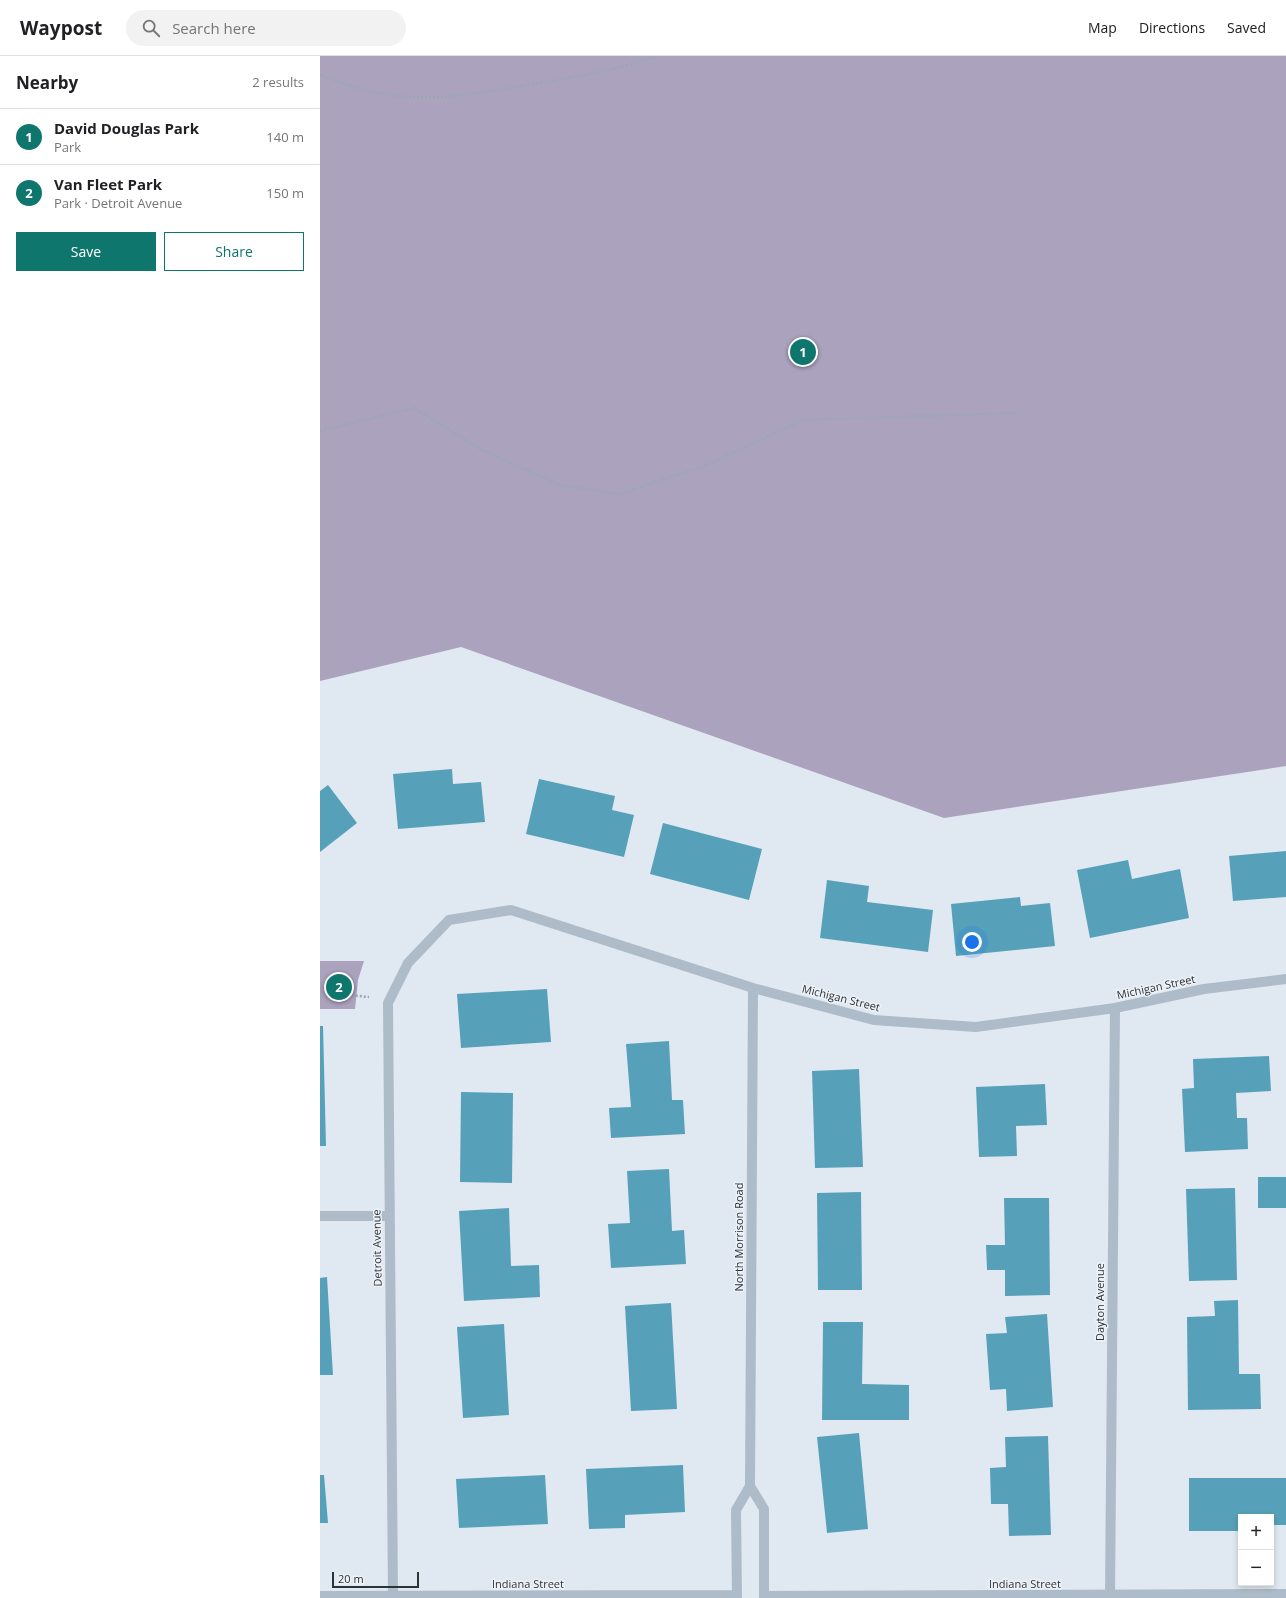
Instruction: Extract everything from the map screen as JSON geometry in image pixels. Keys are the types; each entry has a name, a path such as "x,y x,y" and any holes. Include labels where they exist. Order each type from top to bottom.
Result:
{"street":[{"name":"Michigan Street","path":"449,920 510,910 753,988 874,1020 976,1027 1115,1008 1204,989 1286,979"},
{"name":"Detroit Avenue","path":"393,1597 388,1003 408,963 449,920"},
{"name":"North Morrison Road","path":"737,1597 736,1510 750,1486 753,988"},
{"name":"Dayton Avenue","path":"1110,1596 1115,1008"},
{"path":"320,1216 389,1216"},
{"path":"750,1486 764,1509 764,1597"},
{"name":"Indiana Street","path":"764,1597 1286,1594"},
{"name":"Indiana Street","path":"320,1596 737,1597"}],"path":[{"path":"320,75 347,86 400,96 459,96 570,78 636,63 658,56"},
{"path":"320,431 414,408 482,450 560,485 620,494 707,465 803,420 1019,413"},
{"path":"320,996 341,994 366,996 388,1003"}],"shaded area":[{"path":"320,56 1286,56 1286,766 944,818 461,647 320,681"},
{"path":"320,961 364,961 358,980 355,1009 320,1009"}],"building":[{"path":"452,769 453,784 481,782 485,822 398,829 393,774"},
{"path":"539,779 615,796 612,810 634,815 624,857 526,834"},
{"path":"328,785 357,823 320,852 320,791"},
{"path":"663,823 762,849 749,900 650,874"},
{"path":"1286,851 1286,897 1233,901 1229,856"},
{"path":"1128,860 1132,879 1180,869 1189,918 1090,938 1077,870"},
{"path":"827,880 869,886 867,902 933,910 928,952 820,938"},
{"path":"1020,897 1021,906 1050,903 1055,946 956,956 951,904"},
{"path":"547,989 551,1042 461,1048 457,994"},
{"path":"320,1026 323,1026 326,1146 320,1146"},
{"path":"669,1041 672,1100 683,1100 685,1134 611,1138 609,1108 631,1107 626,1044"},
{"path":"1269,1056 1271,1091 1236,1093 1237,1118 1247,1118 1248,1149 1185,1152 1182,1089 1194,1088 1193,1059"},
{"path":"859,1069 863,1167 815,1168 812,1071"},
{"path":"1045,1084 1047,1125 1016,1126 1017,1156 979,1157 976,1087"},
{"path":"461,1092 513,1093 512,1183 460,1182"},
{"path":"669,1169 672,1231 684,1230 686,1264 611,1268 608,1224 630,1223 627,1171"},
{"path":"1258,1177 1286,1177 1286,1208 1258,1208"},
{"path":"1235,1188 1237,1280 1189,1281 1186,1189"},
{"path":"861,1192 862,1290 818,1290 817,1193"},
{"path":"1004,1198 1049,1198 1050,1295 1005,1296 1005,1270 987,1270 986,1245 1005,1245"},
{"path":"509,1208 511,1266 539,1265 540,1297 464,1301 459,1211"},
{"path":"327,1277 333,1375 320,1375 320,1278"},
{"path":"1238,1300 1239,1374 1260,1374 1261,1409 1188,1410 1187,1317 1215,1316 1214,1301"},
{"path":"671,1303 677,1409 631,1411 625,1306"},
{"path":"1047,1314 1053,1407 1007,1411 1006,1389 990,1390 986,1334 1007,1333 1005,1317"},
{"path":"823,1322 863,1322 862,1384 909,1385 909,1420 822,1420"},
{"path":"504,1324 509,1415 463,1418 457,1327"},
{"path":"859,1433 868,1529 827,1533 817,1437"},
{"path":"1048,1436 1051,1535 1009,1536 1008,1504 991,1504 990,1468 1006,1467 1005,1437"},
{"path":"683,1465 685,1512 625,1515 625,1528 589,1529 586,1469"},
{"path":"320,1475 324,1475 328,1523 320,1523"},
{"path":"545,1475 548,1524 459,1528 456,1479"},
{"path":"1189,1478 1286,1478 1286,1525 1274,1525 1274,1514 1238,1514 1238,1531 1189,1531"}],"place":[{"name":"David Douglas Park","path":"803,352"},
{"name":"Van Fleet Park","path":"339,987"}]}
